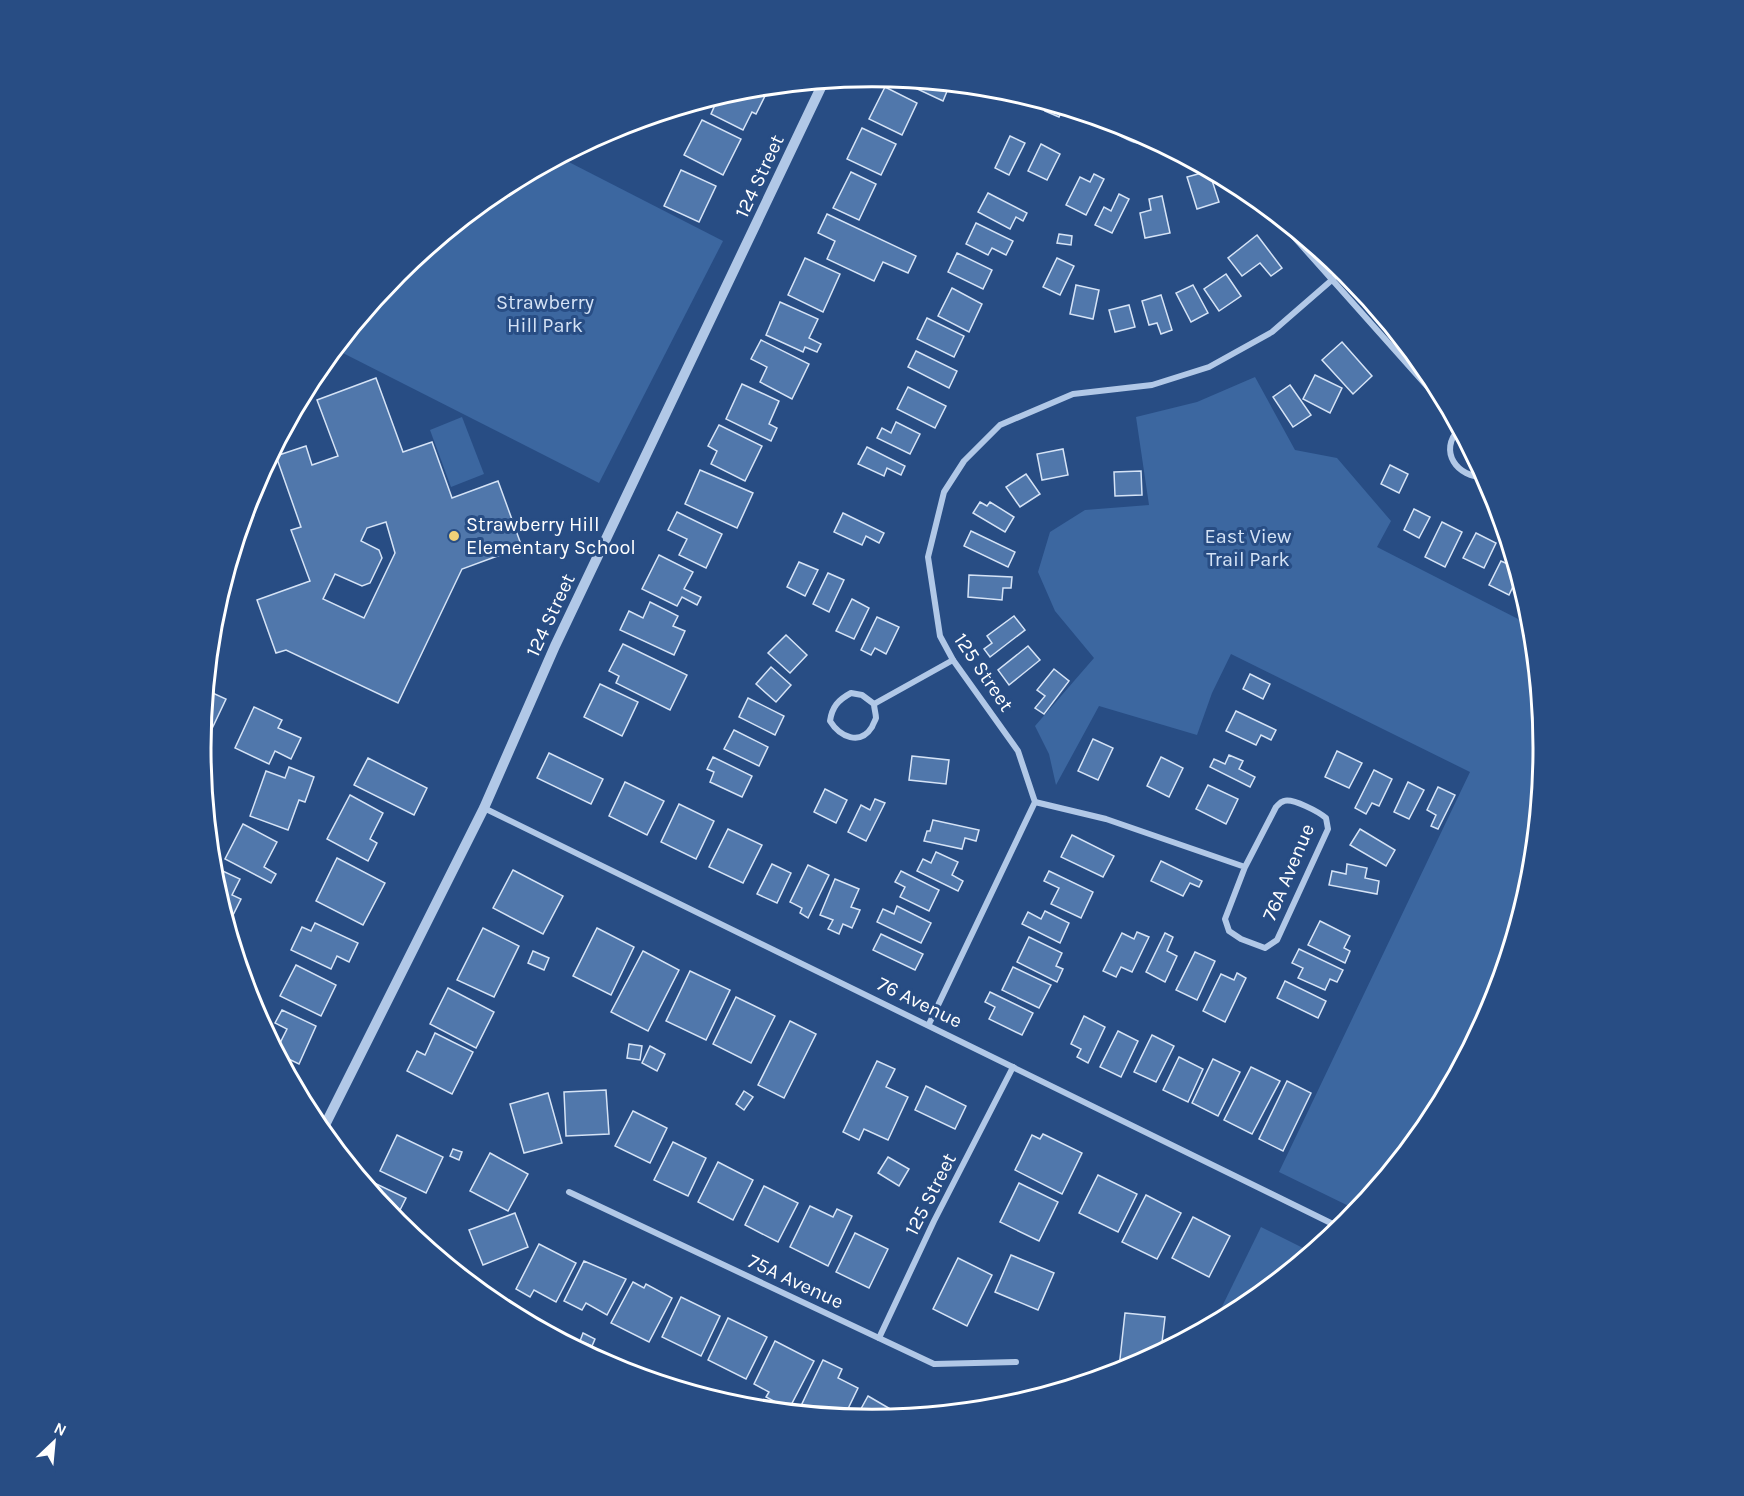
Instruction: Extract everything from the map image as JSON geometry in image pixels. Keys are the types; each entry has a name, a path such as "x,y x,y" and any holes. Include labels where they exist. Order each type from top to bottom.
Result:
{"street":[{"name":"124 Street","path":"327,1121 484,808 555,646 820,89"},
{"path":"1306,249 1418,376"},
{"name":"125 Street","path":"1035,802 1018,751 953,660 940,636 928,557 944,492 964,461 1000,425 1073,394 1152,385 1209,367 1272,332 1333,279"},
{"path":"1454,436 1450,451 1453,461 1458,469 1474,475"},
{"path":"874,704 953,660"},
{"path":"850,693 862,695 874,704 876,720 868,732 860,738 846,737 835,729 830,721 832,710 841,699 850,693"},
{"name":"76A Avenue","path":"1290,800 1326,818 1328,829 1286,920 1277,939 1265,948 1241,939 1229,931 1225,919 1245,867 1276,807 1282,801 1290,800"},
{"path":"928,1024 1035,802 1106,819 1245,867"},
{"name":"76 Avenue","path":"484,808 1331,1223"},
{"name":"125 Street","path":"879,1338 934,1221 1013,1067"},
{"name":"75A Avenue","path":"569,1192 934,1364 1016,1362"}],"green space":[{"name":"Strawberry Hill Park","path":"568,162 723,241 599,483 343,353 375,312 436,251 505,198"},
{"name":"East View Trail Park","path":"1255,377 1295,450 1337,458 1391,521 1377,547 1520,620 1532,705 1532,791 1520,877 1498,960 1465,1040 1422,1115 1369,1184 1348,1206 1279,1172 1470,772 1231,654 1212,693 1197,735 1099,706 1056,785 1049,754 1035,726 1094,658 1055,611 1038,572 1050,532 1085,510 1149,505 1136,417 1197,402"},
{"path":"462,417 484,474 451,487 430,430"},
{"path":"1261,1227 1304,1248 1239,1298 1221,1309"}],"building":[{"path":"885,87 917,103 902,135 869,119"},
{"path":"915,88 947,92 943,101"},
{"path":"765,96 756,114 752,112 743,130 711,114 714,107"},
{"path":"702,120 741,139 723,175 684,155"},
{"path":"862,128 896,144 881,175 847,159"},
{"path":"1010,136 1025,143 1009,175 995,168"},
{"path":"1041,144 1060,154 1047,180 1028,171"},
{"path":"681,170 716,186 699,222 664,206"},
{"path":"851,172 876,184 859,220 833,208"},
{"path":"1094,174 1104,179 1086,215 1066,205 1080,177 1090,182"},
{"path":"1199,174 1212,182 1219,202 1197,209 1187,177"},
{"path":"988,193 1027,213 1023,221 1016,217 1010,229 978,212"},
{"path":"1119,194 1129,199 1112,233 1095,225 1104,207 1111,211"},
{"path":"1162,196 1170,233 1145,238 1140,213 1151,210 1149,199"},
{"path":"827,214 916,256 908,273 883,262 874,281 827,259 835,241 818,233"},
{"path":"976,223 1013,241 1006,255 992,248 988,255 966,244"},
{"path":"1059,234 1072,236 1071,245 1057,243"},
{"path":"1257,235 1282,268 1271,276 1260,263 1242,276 1228,258"},
{"path":"957,253 992,270 983,289 948,272"},
{"path":"805,258 840,274 823,312 788,295"},
{"path":"1057,258 1074,266 1060,295 1043,287"},
{"path":"1226,274 1241,296 1219,311 1204,289"},
{"path":"1076,285 1099,290 1093,319 1070,314"},
{"path":"1193,285 1208,313 1191,322 1176,293"},
{"path":"952,288 982,304 969,332 938,316"},
{"path":"1161,295 1172,330 1161,334 1157,323 1149,325 1142,301"},
{"path":"780,302 818,319 809,338 821,344 817,352 805,347 803,352 766,335"},
{"path":"1129,305 1135,327 1115,332 1109,310"},
{"path":"927,318 964,336 954,357 917,339"},
{"path":"761,340 809,364 792,399 760,382 767,367 751,359"},
{"path":"1342,342 1372,376 1353,394 1322,360"},
{"path":"916,351 957,371 949,388 908,367"},
{"path":"1315,375 1342,388 1330,413 1303,399"},
{"name":"Strawberry Hill Elementary School","path":"376,378 403,452 432,442 452,498 498,481 522,547 462,569 398,703 286,650 276,653 257,600 310,581 291,530 301,527 277,460 280,455 306,446 312,465 338,456 317,400","holes":["386,522 395,553 364,618 323,599 335,574 362,586 370,583 382,558 379,550 361,541 367,528"]},
{"path":"742,384 779,401 769,424 777,428 771,441 726,419"},
{"path":"1290,385 1311,415 1293,427 1273,397"},
{"path":"908,387 946,406 935,428 897,409"},
{"path":"896,422 920,434 910,454 877,438 882,428 891,433"},
{"path":"719,425 762,446 745,481 711,464 717,451 708,446"},
{"path":"867,447 905,466 901,475 887,468 884,476 858,464"},
{"path":"1063,449 1068,475 1042,480 1037,454"},
{"path":"1390,465 1408,474 1399,493 1381,484"},
{"path":"700,470 753,493 737,528 685,504"},
{"path":"1141,471 1142,495 1115,496 1114,472"},
{"path":"1026,474 1040,494 1020,507 1006,487"},
{"path":"980,502 987,506 990,502 1014,517 1005,532 973,513"},
{"path":"1414,509 1430,517 1419,538 1404,530"},
{"path":"677,512 722,534 706,568 679,555 687,539 668,530"},
{"path":"843,513 884,533 879,543 866,536 862,545 834,532"},
{"path":"1442,522 1462,532 1445,567 1425,557"},
{"path":"971,531 1015,552 1008,567 964,546"},
{"path":"1476,533 1496,543 1484,568 1463,558"},
{"path":"659,555 693,572 684,589 701,597 697,605 682,597 677,606 642,589"},
{"path":"1501,561 1506,563 1513,588 1509,595 1489,585"},
{"path":"799,562 818,570 805,596 787,587"},
{"path":"828,573 844,580 829,612 813,604"},
{"path":"969,575 1012,577 1011,588 1003,588 1002,600 968,597"},
{"path":"852,599 869,608 854,639 836,631"},
{"path":"650,602 678,616 673,626 685,631 674,655 620,630 629,611 643,618"},
{"path":"1014,616 1025,630 990,657 984,649 992,643 987,636"},
{"path":"877,617 899,627 886,654 875,648 871,655 861,650"},
{"path":"786,635 807,655 790,673 768,653"},
{"path":"623,644 687,675 670,710 616,683 619,676 609,671"},
{"path":"1028,646 1040,660 1009,685 998,670"},
{"path":"771,667 791,685 776,702 756,684"},
{"path":"1054,669 1069,681 1044,714 1035,708 1045,696 1037,690"},
{"path":"1250,674 1270,684 1263,699 1243,689"},
{"path":"600,684 638,702 622,736 584,717"},
{"path":"213,693 226,699 211,730"},
{"path":"748,698 784,716 775,735 739,717"},
{"path":"254,707 282,720 278,728 301,738 291,759 275,751 269,764 235,748"},
{"path":"1236,711 1276,730 1271,740 1261,735 1256,745 1226,731"},
{"path":"734,730 768,747 759,766 724,749"},
{"path":"1093,739 1113,748 1098,780 1078,771"},
{"path":"1337,751 1362,763 1349,788 1325,777"},
{"path":"549,753 603,779 591,804 537,778"},
{"path":"1229,755 1243,761 1239,769 1255,777 1250,787 1210,767 1214,759 1225,764"},
{"path":"912,756 949,760 946,784 909,780"},
{"path":"713,757 752,776 742,797 710,782 714,772 707,769"},
{"path":"1161,757 1183,768 1169,797 1147,786"},
{"path":"368,758 427,788 414,815 354,785"},
{"path":"289,767 314,777 305,802 299,800 288,830 250,816 266,771 285,778"},
{"path":"1374,770 1392,779 1379,806 1372,803 1366,814 1355,808"},
{"path":"625,782 664,801 647,835 609,816"},
{"path":"1408,782 1424,790 1409,819 1394,812"},
{"path":"1208,785 1238,799 1226,824 1196,809"},
{"path":"1438,787 1455,795 1438,829 1431,826 1436,815 1427,810"},
{"path":"825,789 847,800 836,823 814,812"},
{"path":"350,795 383,813 370,839 377,843 368,861 327,839"},
{"path":"875,799 885,803 866,841 848,832 861,805 870,810"},
{"path":"679,804 714,821 696,859 661,842"},
{"path":"933,820 979,830 976,841 965,838 962,849 924,841"},
{"path":"243,824 277,842 264,867 276,874 271,883 225,859"},
{"path":"728,829 762,845 743,883 709,867"},
{"path":"1360,829 1395,850 1386,866 1350,845"},
{"path":"1072,835 1114,856 1103,877 1061,857"},
{"path":"936,852 958,862 952,875 963,881 958,891 917,871 923,859 931,863"},
{"path":"337,858 385,883 363,925 316,901"},
{"path":"1161,861 1202,881 1199,887 1190,883 1183,896 1151,881"},
{"path":"772,864 791,873 777,903 757,894"},
{"path":"1347,864 1367,868 1365,878 1379,881 1377,894 1329,885 1332,871 1346,874"},
{"path":"808,865 829,875 808,918 800,913 802,908 790,902"},
{"path":"513,870 563,896 543,934 493,908"},
{"path":"223,871 240,879 232,895 241,899 233,915"},
{"path":"901,871 939,890 929,911 900,897 905,887 895,882"},
{"path":"1049,871 1093,892 1081,918 1051,904 1059,888 1044,881"},
{"path":"835,879 859,889 851,907 860,910 852,928 843,924 839,934 828,929 833,920 820,915"},
{"path":"897,906 931,923 921,943 877,922 883,909 894,914"},
{"path":"1045,911 1069,923 1060,943 1022,924 1028,912 1041,919"},
{"path":"1320,921 1350,936 1344,948 1350,951 1345,963 1308,945"},
{"path":"315,923 358,943 349,962 337,956 331,969 291,950 302,927 311,931"},
{"path":"483,928 519,946 494,997 457,980"},
{"path":"597,928 634,947 611,995 573,976"},
{"path":"1137,932 1149,937 1132,972 1121,967 1116,977 1103,971 1122,933 1134,939"},
{"path":"1165,933 1173,937 1167,951 1177,956 1165,982 1146,972"},
{"path":"881,934 923,954 915,970 873,950"},
{"path":"1029,937 1062,953 1056,966 1063,969 1057,982 1017,962"},
{"path":"1299,949 1343,970 1337,982 1330,979 1325,990 1298,978 1303,968 1292,963"},
{"path":"533,951 549,958 544,970 528,963"},
{"path":"643,951 679,970 648,1031 611,1012"},
{"path":"1195,952 1215,961 1197,1000 1176,990"},
{"path":"296,965 336,985 321,1016 280,996"},
{"path":"1013,967 1051,985 1039,1008 1002,990"},
{"path":"690,971 730,990 706,1040 666,1021"},
{"path":"1237,973 1246,978 1225,1022 1203,1011 1221,974 1234,980"},
{"path":"1285,981 1326,1001 1318,1018 1277,998"},
{"path":"448,988 494,1012 476,1048 430,1024"},
{"path":"990,992 1033,1013 1022,1035 989,1019 995,1007 985,1002"},
{"path":"736,997 775,1016 751,1063 713,1044"},
{"path":"282,1010 316,1026 299,1064 290,1060 280,1042 287,1029 275,1023"},
{"path":"1084,1016 1105,1027 1088,1063 1077,1057 1081,1049 1071,1044"},
{"path":"790,1021 816,1034 784,1098 758,1085"},
{"path":"1118,1031 1138,1041 1121,1077 1100,1067"},
{"path":"435,1033 473,1052 452,1094 407,1071 417,1051 425,1055"},
{"path":"1152,1035 1174,1046 1156,1082 1134,1072"},
{"path":"629,1044 642,1046 640,1060 627,1058"},
{"path":"650,1046 665,1054 657,1071 642,1063"},
{"path":"1179,1057 1203,1069 1188,1102 1163,1090"},
{"path":"1213,1059 1240,1072 1218,1116 1192,1103"},
{"path":"877,1061 895,1069 886,1087 908,1097 888,1140 864,1129 859,1140 843,1132"},
{"path":"1251,1067 1280,1081 1252,1134 1224,1120"},
{"path":"1287,1081 1311,1093 1283,1151 1259,1139"},
{"path":"926,1086 966,1106 955,1129 915,1110"},
{"path":"606,1090 609,1134 566,1136 564,1092"},
{"path":"744,1091 753,1097 744,1110 736,1104"},
{"path":"548,1093 562,1143 524,1153 510,1104"},
{"path":"633,1111 667,1128 650,1163 615,1146"},
{"path":"1043,1134 1082,1153 1062,1194 1015,1170 1032,1135 1040,1139"},
{"path":"397,1135 443,1157 426,1193 380,1171"},
{"path":"673,1142 706,1158 688,1196 654,1180"},
{"path":"453,1149 462,1152 459,1160 450,1156"},
{"path":"490,1153 528,1174 508,1211 470,1191"},
{"path":"888,1157 909,1169 899,1186 878,1173"},
{"path":"718,1162 753,1180 733,1220 698,1202"},
{"path":"1098,1175 1137,1194 1118,1232 1079,1213"},
{"path":"374,1183 406,1198 400,1210"},
{"path":"1019,1183 1058,1202 1039,1241 1000,1222"},
{"path":"764,1186 798,1203 778,1242 745,1225"},
{"path":"1146,1195 1181,1213 1157,1259 1122,1242"},
{"path":"810,1206 833,1217 837,1209 852,1216 828,1266 790,1247"},
{"path":"515,1213 528,1247 483,1265 469,1230"},
{"path":"1193,1217 1230,1236 1209,1277 1172,1258"},
{"path":"855,1233 888,1249 869,1288 836,1272"},
{"path":"539,1244 576,1263 556,1302 534,1290 530,1297 516,1289"},
{"path":"1011,1255 1054,1273 1038,1310 995,1292"},
{"path":"958,1258 992,1275 967,1326 933,1309"},
{"path":"584,1261 626,1279 607,1315 586,1303 582,1310 564,1301"},
{"path":"633,1282 644,1288 646,1284 672,1298 649,1342 611,1323"},
{"path":"681,1297 720,1316 701,1356 662,1337"},
{"path":"1125,1313 1165,1317 1162,1342 1120,1361"},
{"path":"728,1318 767,1337 746,1379 708,1360"},
{"path":"583,1333 595,1339 592,1346 580,1341"},
{"path":"775,1341 814,1361 792,1404 774,1401 766,1397 769,1392 754,1384"},
{"path":"823,1360 842,1369 838,1378 858,1388 848,1408 801,1405"},
{"path":"868,1396 890,1409 872,1409 861,1409"}],"place":[{"name":"Strawberry Hill Elementary School","path":"454,536"}]}
